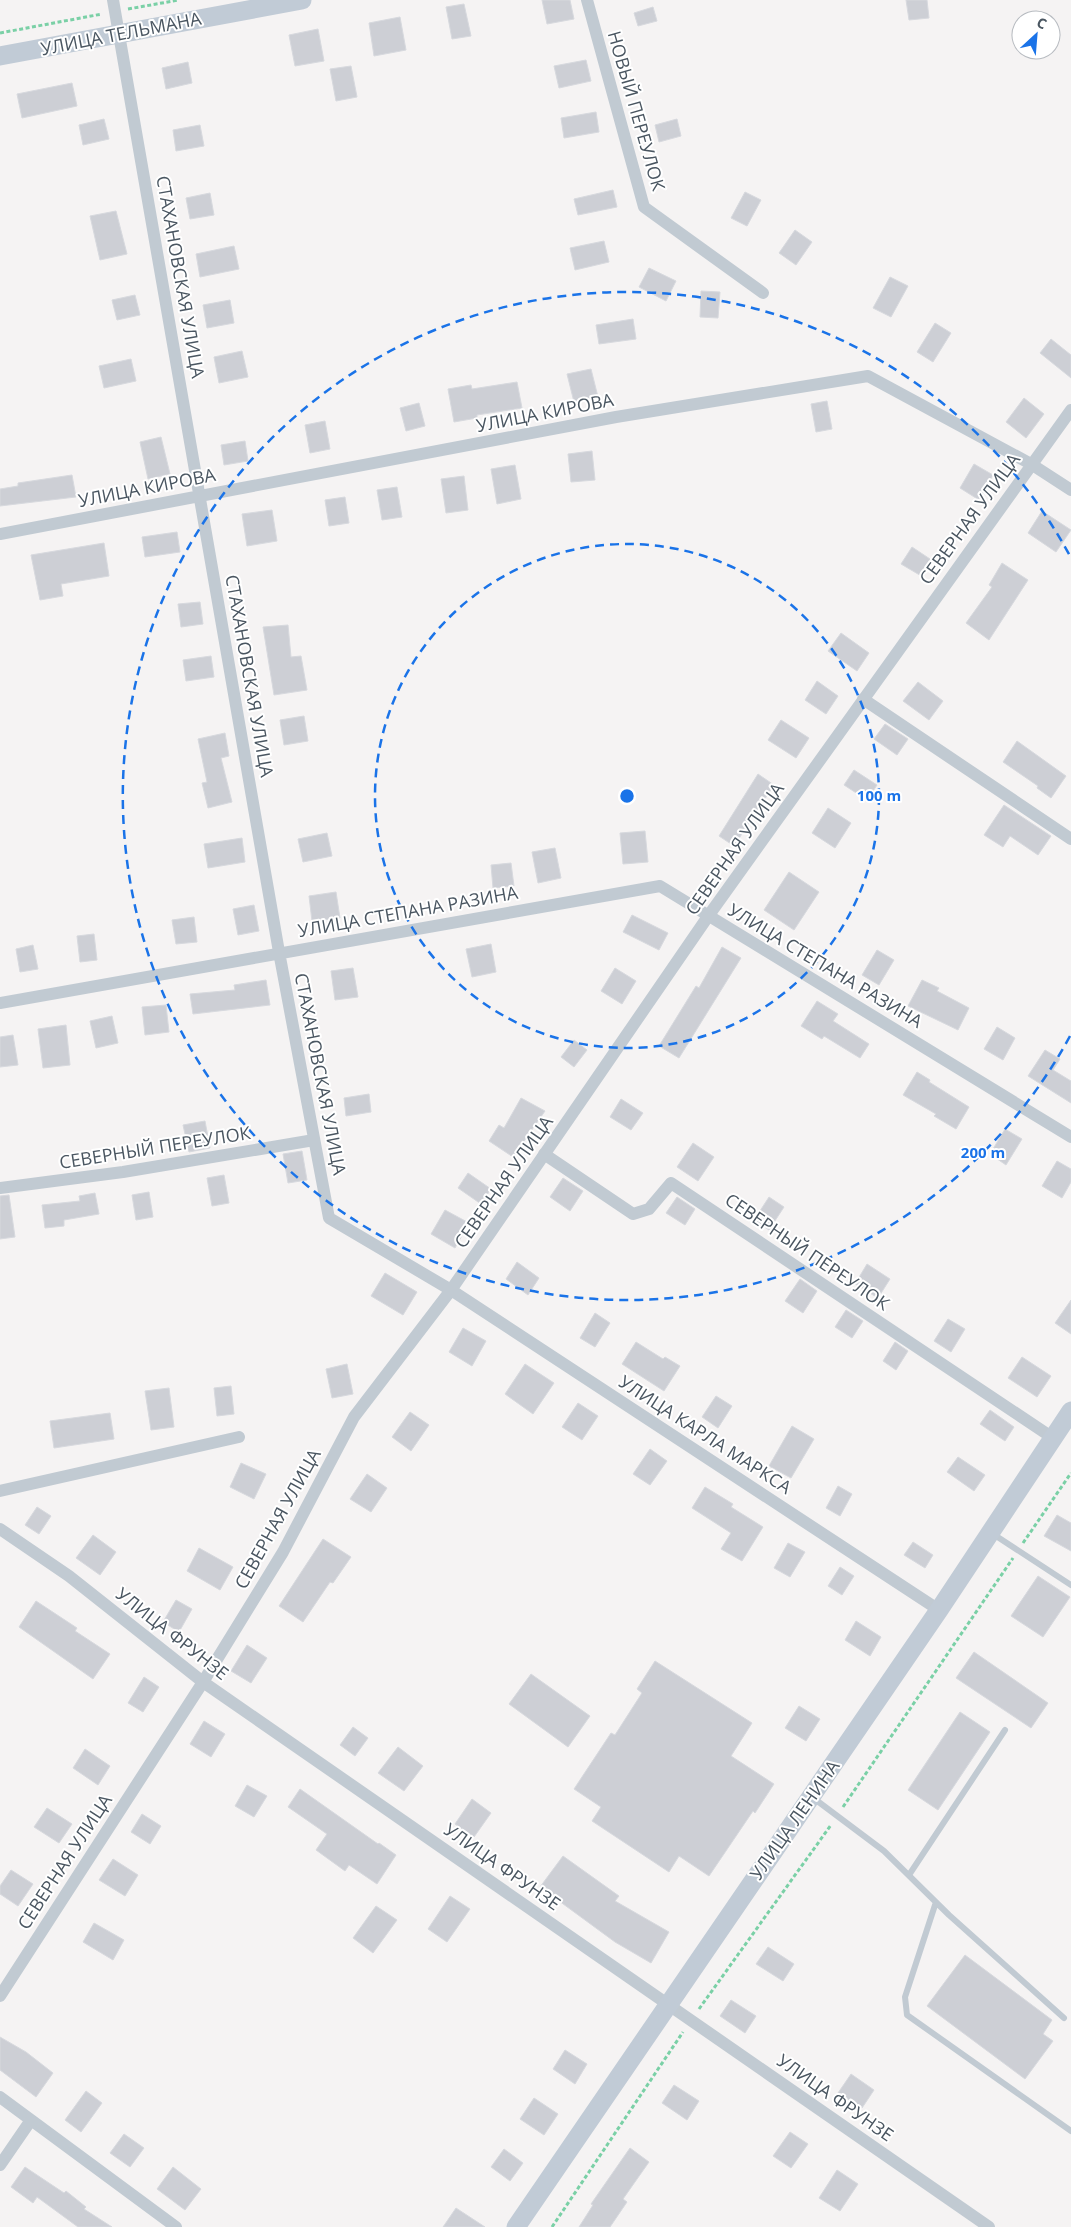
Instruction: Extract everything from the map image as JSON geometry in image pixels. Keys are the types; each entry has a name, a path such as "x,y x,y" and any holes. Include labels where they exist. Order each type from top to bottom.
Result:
{"main road":[{"name":"УЛИЦА ТЕЛЬМАНА","path":"0,56 302,0"},
{"name":"УЛИЦА ЛЕНИНА","path":"516,2227 668,2002 939,1610 1071,1411"}],"street":[{"name":"НОВЫЙ ПЕРЕУЛОК","path":"587,0 644,207 763,293"},
{"name":"СТАХАНОВСКАЯ УЛИЦА","path":"114,6 279,952 329,1218 451,1290"},
{"name":"УЛИЦА КИРОВА","path":"0,534 616,418 868,376 1031,464 1071,490"},
{"name":"СЕВЕРНАЯ УЛИЦА","path":"0,1996 203,1682 283,1552 354,1417 451,1290 709,915 1071,410"},
{"path":"863,699 1071,839"},
{"name":"УЛИЦА СТЕПАНА РАЗИНА","path":"0,1003 279,952 660,886 1071,1137"},
{"name":"СЕВЕРНЫЙ ПЕРЕУЛОК","path":"0,1188 123,1172 314,1140"},
{"name":"СЕВЕРНЫЙ ПЕРЕУЛОК","path":"544,1154 633,1214 649,1209 671,1183 1053,1438"},
{"name":"УЛИЦА КАРЛА МАРКСА","path":"451,1290 939,1610"},
{"path":"0,1491 239,1437"},
{"name":"УЛИЦА ФРУНЗЕ","path":"0,1528 69,1576 203,1682 668,2002 990,2227"},
{"path":"0,2097 176,2227"},
{"path":"0,2165 31,2120"}],"lane":[{"path":"991,1532 1071,1585"},
{"path":"909,1876 1006,1730"},
{"path":"811,1796 884,1851 936,1902 1064,2018"},
{"path":"936,1902 905,1997 907,2015 1071,2131"}],"path":[{"path":"0,33 114,6 179,0"},
{"path":"552,2227 692,2019 837,1816 1071,1473"}],"building":[{"path":"542,0 570,0 574,19 547,24"},
{"path":"906,0 927,0 929,18 909,20"},
{"path":"464,4 471,36 452,39 446,7"},
{"path":"653,7 657,21 638,26 634,13"},
{"path":"400,17 406,50 374,56 369,23"},
{"path":"318,29 324,61 295,66 289,35"},
{"path":"586,60 591,81 559,88 554,66"},
{"path":"188,62 192,83 166,89 162,68"},
{"path":"351,66 357,97 336,101 330,69"},
{"path":"72,83 77,106 22,118 17,94"},
{"path":"596,112 599,132 564,138 561,118"},
{"path":"104,119 109,139 83,145 79,125"},
{"path":"677,119 681,136 659,142 655,125"},
{"path":"200,125 204,146 176,151 173,130"},
{"path":"613,190 617,207 578,215 574,199"},
{"path":"745,192 761,200 747,226 731,218"},
{"path":"210,193 214,215 190,219 186,198"},
{"path":"116,211 127,254 100,260 90,216"},
{"path":"795,230 812,242 796,265 779,253"},
{"path":"604,241 609,262 575,270 570,248"},
{"path":"234,246 239,269 200,277 196,254"},
{"path":"649,268 676,281 666,301 639,287"},
{"path":"890,277 908,286 891,317 873,308"},
{"path":"701,291 720,292 718,318 700,317"},
{"path":"135,295 140,315 117,320 112,300"},
{"path":"230,300 234,323 207,328 203,305"},
{"path":"633,319 636,339 599,344 596,325"},
{"path":"935,323 951,333 933,362 917,352"},
{"path":"1051,339 1071,355 1071,378 1040,353"},
{"path":"242,351 248,377 219,383 214,357"},
{"path":"131,359 136,381 104,388 99,366"},
{"path":"591,369 598,397 574,402 567,374"},
{"path":"517,382 522,408 477,415 477,418 454,422 448,389 471,385 472,389"},
{"path":"1024,398 1044,414 1026,438 1006,422"},
{"path":"827,401 832,429 816,432 811,404"},
{"path":"419,403 425,426 406,431 400,408"},
{"path":"325,421 330,449 310,453 305,425"},
{"path":"161,437 170,474 148,479 140,442"},
{"path":"245,441 248,461 224,465 221,445"},
{"path":"592,451 595,480 571,482 568,454"},
{"path":"974,464 993,475 979,500 960,488"},
{"path":"515,465 521,499 497,504 491,469"},
{"path":"72,475 76,497 0,506 0,489 18,486 18,483"},
{"path":"464,476 468,510 446,513 441,479"},
{"path":"397,487 402,517 382,520 377,490"},
{"path":"345,497 349,523 329,526 325,500"},
{"path":"272,510 277,541 247,546 242,514"},
{"path":"1042,511 1071,530 1056,552 1028,533"},
{"path":"177,532 180,552 145,557 142,537"},
{"path":"104,543 109,576 61,584 63,596 40,600 31,555"},
{"path":"912,547 933,561 923,577 901,564"},
{"path":"1002,563 1028,580 989,640 966,623 992,587 989,585"},
{"path":"200,602 203,624 181,627 178,604"},
{"path":"288,625 291,657 301,656 307,690 274,695 263,627"},
{"path":"841,633 869,653 857,671 828,651"},
{"path":"211,656 214,677 186,681 183,660"},
{"path":"817,681 838,696 826,714 805,700"},
{"path":"918,682 943,701 929,720 903,701"},
{"path":"304,716 308,741 284,745 280,720"},
{"path":"781,720 809,738 796,758 768,740"},
{"path":"885,724 908,739 897,755 874,739"},
{"path":"225,733 229,756 221,758 232,802 208,808 202,783 207,782 198,739"},
{"path":"1017,741 1066,776 1051,798 1037,788 1038,786 1003,762"},
{"path":"854,770 877,785 867,800 844,785"},
{"path":"758,774 774,785 734,846 719,836"},
{"path":"1004,805 1051,836 1038,855 1010,836 1003,847 984,835"},
{"path":"828,808 851,823 835,848 812,833"},
{"path":"645,831 648,862 623,864 620,833"},
{"path":"327,833 332,856 303,862 298,839"},
{"path":"242,838 245,862 208,868 204,844"},
{"path":"555,848 561,878 538,883 532,852"},
{"path":"511,863 514,886 493,888 491,865"},
{"path":"789,872 819,892 794,930 764,910"},
{"path":"336,892 340,918 312,921 309,896"},
{"path":"254,905 259,931 238,935 233,909"},
{"path":"632,915 668,933 659,950 623,932"},
{"path":"194,917 197,942 176,944 172,920"},
{"path":"94,934 97,960 80,962 77,936"},
{"path":"491,944 496,972 472,977 466,949"},
{"path":"33,945 38,969 20,972 16,949"},
{"path":"722,947 741,958 679,1058 659,1046 696,986 699,988"},
{"path":"877,950 894,960 879,985 862,975"},
{"path":"353,968 358,997 335,1000 331,971"},
{"path":"615,968 636,981 622,1004 601,991"},
{"path":"266,980 270,1005 193,1014 190,994 235,990 234,985"},
{"path":"922,980 939,988 937,991 969,1008 958,1030 908,1006"},
{"path":"817,1001 838,1014 833,1021 869,1044 860,1058 824,1036 822,1039 801,1026"},
{"path":"166,1005 169,1032 145,1035 142,1007"},
{"path":"112,1016 118,1043 96,1048 90,1021"},
{"path":"66,1025 70,1065 43,1068 38,1029"},
{"path":"997,1027 1015,1038 1003,1060 984,1049"},
{"path":"13,1035 18,1065 0,1067 0,1037"},
{"path":"574,1040 587,1050 574,1067 561,1057"},
{"path":"1045,1050 1060,1059 1053,1070 1071,1081 1071,1103 1028,1076"},
{"path":"917,1072 930,1080 929,1082 969,1107 956,1129 934,1116 936,1114 903,1095"},
{"path":"369,1094 371,1112 346,1116 344,1098"},
{"path":"521,1098 545,1111 513,1157 489,1141 499,1125 504,1128"},
{"path":"621,1099 643,1113 631,1130 610,1117"},
{"path":"205,1121 210,1148 189,1152 183,1125"},
{"path":"1005,1129 1022,1139 1006,1165 990,1154"},
{"path":"693,1143 714,1157 698,1181 677,1167"},
{"path":"302,1151 307,1180 288,1183 283,1154"},
{"path":"1057,1161 1071,1169 1071,1182 1062,1198 1042,1186"},
{"path":"468,1173 491,1189 481,1204 458,1188"},
{"path":"224,1175 229,1203 212,1206 207,1178"},
{"path":"563,1178 583,1191 570,1211 550,1197"},
{"path":"149,1192 153,1217 136,1220 132,1195"},
{"path":"95,1193 99,1214 64,1220 64,1226 45,1228 42,1205 80,1201 79,1196"},
{"path":"9,1195 15,1237 0,1239 0,1196"},
{"path":"677,1197 695,1209 685,1225 666,1213"},
{"path":"769,1197 784,1207 769,1230 754,1220"},
{"path":"445,1210 469,1223 455,1248 431,1234"},
{"path":"517,1262 539,1278 528,1295 506,1279"},
{"path":"867,1264 890,1279 878,1298 855,1284"},
{"path":"385,1273 417,1292 403,1315 371,1296"},
{"path":"800,1279 817,1291 803,1313 785,1301"},
{"path":"1071,1300 1071,1334 1055,1323"},
{"path":"846,1310 863,1321 852,1338 835,1327"},
{"path":"595,1313 610,1323 595,1347 580,1338"},
{"path":"948,1319 965,1329 951,1352 934,1341"},
{"path":"463,1328 486,1341 472,1366 449,1352"},
{"path":"636,1342 663,1359 665,1357 680,1366 664,1391 622,1364"},
{"path":"895,1342 908,1351 896,1370 883,1361"},
{"path":"1022,1357 1051,1376 1037,1397 1008,1378"},
{"path":"347,1364 353,1394 332,1398 326,1369"},
{"path":"525,1364 554,1383 533,1414 505,1394"},
{"path":"231,1386 234,1414 217,1416 214,1388"},
{"path":"169,1388 174,1427 151,1430 145,1391"},
{"path":"716,1396 732,1406 718,1428 702,1417"},
{"path":"578,1403 598,1416 582,1440 562,1427"},
{"path":"990,1410 1014,1427 1005,1441 980,1424"},
{"path":"410,1412 429,1425 411,1451 392,1437"},
{"path":"110,1413 114,1439 54,1448 50,1421"},
{"path":"792,1426 814,1439 791,1478 769,1466"},
{"path":"650,1449 667,1461 650,1485 633,1474"},
{"path":"958,1457 985,1475 974,1491 947,1472"},
{"path":"241,1463 266,1474 254,1499 230,1487"},
{"path":"367,1474 387,1488 371,1512 350,1499"},
{"path":"838,1486 852,1494 840,1516 826,1508"},
{"path":"705,1487 733,1504 731,1507 763,1527 742,1561 721,1549 731,1533 692,1508"},
{"path":"37,1507 51,1516 39,1534 25,1525"},
{"path":"1057,1515 1071,1523 1071,1551 1044,1536"},
{"path":"93,1535 116,1552 100,1575 76,1558"},
{"path":"323,1539 351,1557 333,1583 330,1582 303,1622 279,1606"},
{"path":"913,1542 933,1555 925,1568 904,1555"},
{"path":"788,1543 805,1552 790,1577 774,1568"},
{"path":"199,1548 233,1567 220,1590 187,1571"},
{"path":"840,1567 854,1576 842,1595 828,1586"},
{"path":"1038,1576 1070,1597 1043,1637 1011,1616"},
{"path":"176,1600 192,1609 179,1632 163,1622"},
{"path":"36,1601 77,1628 75,1631 110,1654 93,1679 19,1627"},
{"path":"856,1621 881,1637 870,1656 845,1640"},
{"path":"247,1645 267,1658 251,1683 231,1671"},
{"path":"974,1652 1048,1703 1031,1728 956,1678"},
{"path":"655,1661 752,1723 731,1756 774,1784 755,1813 753,1811 709,1876 679,1856 669,1872 592,1821 601,1807 574,1789 611,1733 615,1735 642,1693 637,1689"},
{"path":"531,1674 590,1716 568,1747 509,1704"},
{"path":"144,1677 159,1687 143,1712 128,1703"},
{"path":"799,1706 820,1719 806,1741 785,1728"},
{"path":"960,1712 990,1732 938,1810 908,1790"},
{"path":"204,1721 225,1734 211,1757 190,1744"},
{"path":"353,1727 368,1738 355,1756 340,1745"},
{"path":"398,1747 423,1766 404,1791 378,1773"},
{"path":"85,1749 110,1766 98,1785 73,1768"},
{"path":"247,1785 267,1796 254,1817 235,1806"},
{"path":"300,1789 396,1855 377,1884 349,1865 345,1871 316,1850 327,1834 288,1807"},
{"path":"472,1799 491,1813 474,1837 455,1824"},
{"path":"47,1808 72,1824 59,1843 34,1827"},
{"path":"142,1814 161,1826 150,1844 131,1832"},
{"path":"563,1856 619,1896 615,1901 669,1932 651,1963 615,1942 540,1887"},
{"path":"113,1859 138,1875 125,1896 99,1880"},
{"path":"11,1870 33,1884 18,1906 0,1894 0,1886"},
{"path":"450,1896 470,1909 447,1942 428,1929"},
{"path":"376,1906 397,1920 373,1953 353,1938"},
{"path":"94,1923 124,1940 113,1960 83,1942"},
{"path":"768,1947 794,1964 783,1981 756,1964"},
{"path":"965,1955 1052,2020 1043,2034 1053,2041 1025,2079 927,2006"},
{"path":"731,2000 756,2016 745,2033 720,2016"},
{"path":"0,2037 26,2052 53,2073 36,2097 0,2070"},
{"path":"565,2050 587,2064 575,2084 553,2069"},
{"path":"851,2074 874,2090 862,2108 838,2093"},
{"path":"674,2085 699,2101 687,2120 662,2103"},
{"path":"86,2091 102,2103 81,2132 65,2120"},
{"path":"534,2098 558,2114 544,2135 520,2119"},
{"path":"790,2132 808,2144 791,2168 773,2156"},
{"path":"124,2134 144,2148 130,2167 110,2153"},
{"path":"630,2148 649,2162 623,2199 627,2202 610,2227 579,2227 593,2205 591,2204"},
{"path":"504,2149 523,2163 510,2181 491,2167"},
{"path":"25,2167 64,2193 66,2191 86,2207 84,2209 112,2227 78,2227 37,2197 33,2203 11,2187"},
{"path":"173,2167 201,2189 185,2210 157,2189"},
{"path":"837,2170 858,2184 840,2211 819,2198"},
{"path":"456,2208 485,2227 443,2227"}]}
